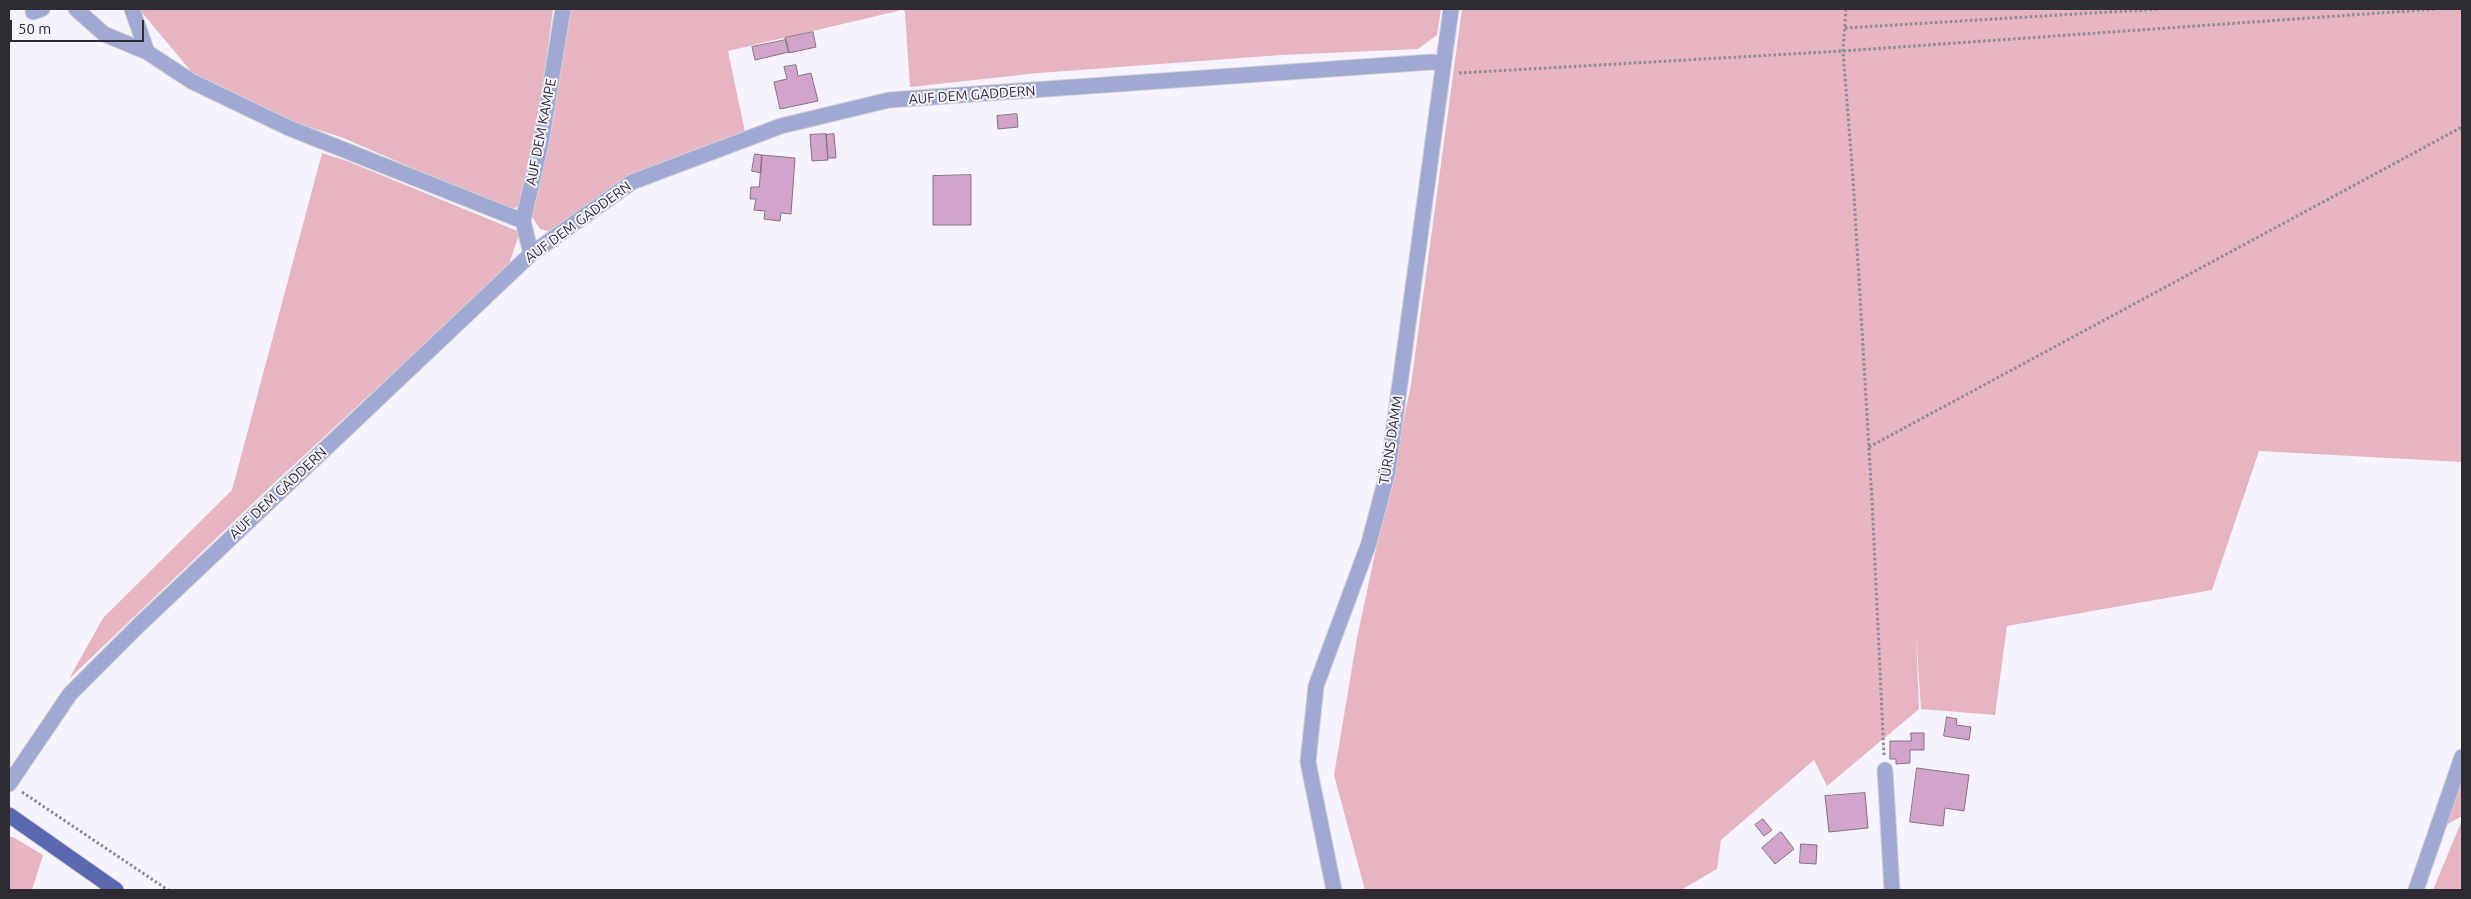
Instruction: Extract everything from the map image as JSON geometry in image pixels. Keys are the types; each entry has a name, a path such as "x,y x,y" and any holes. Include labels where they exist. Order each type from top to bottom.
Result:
{"main road":[{"path":"9,815 116,890"}],"street":[{"path":"76,9 104,34 147,52 191,81 288,128 523,221"},
{"path":"132,9 147,52"},
{"name":"AUF DEM KAMPE","path":"531,254 523,221 541,143 563,9"},
{"name":"TÜRNS DAMM","path":"1334,890 1308,762 1316,686 1368,543 1388,471 1451,9"},
{"name":"AUF DEM GADDERN","path":"9,784 70,694 140,624 531,254 632,182 780,126 889,100 1340,67 1432,62 1443,69"},
{"path":"2416,890 2462,757"},
{"path":"1885,770 1892,890"}],"path":[{"path":"1846,9 1843,51 1869,447 1885,770"},
{"path":"1845,28 2159,9"},
{"path":"1443,69 1843,51 2436,9"},
{"path":"1869,447 2462,127"},
{"path":"9,784 168,890"}],"shaded area":[{"path":"139,9 553,9 539,120 520,206 509,210 341,137 290,121 195,76"},
{"path":"569,9 1441,9 1437,35 1418,49 1281,55 1039,73 910,87 905,12 902,10 728,51 745,132 551,232 540,229 532,217 554,116"},
{"path":"1462,9 2462,9 2462,462 2259,451 2212,590 2007,626 1995,715 1921,709 1916,634 1919,709 1827,786 1814,760 1721,840 1717,869 1681,890 1365,890 1334,775 1357,638 1411,385"},
{"path":"322,153 347,161 520,232 508,267 272,485 69,679 103,618 232,490"},
{"path":"2462,776 2462,816 2446,825"},
{"path":"2462,820 2462,890 2433,890"},
{"path":"9,837 13,837 43,855 32,890 9,890"}],"building":[{"path":"813,32 816,47 789,53 785,38"},
{"path":"786,40 789,52 755,60 752,47"},
{"path":"796,65 798,76 811,73 818,101 780,109 774,82 787,79 784,67"},
{"path":"1017,114 1018,127 998,129 997,116"},
{"path":"826,134 828,160 812,161 810,135"},
{"path":"834,134 836,158 828,158 826,135"},
{"path":"755,154 762,155 761,173 752,171"},
{"path":"762,155 795,158 791,214 781,213 780,221 764,219 765,211 754,210 756,199 750,199 751,187 759,187"},
{"path":"971,175 971,225 933,225 933,176"},
{"path":"1947,717 1957,719 1956,725 1971,727 1969,740 1944,736"},
{"path":"1911,733 1924,733 1924,750 1910,750 1910,763 1896,764 1896,759 1890,759 1890,741 1911,741"},
{"path":"1917,768 1969,775 1964,811 1945,808 1943,826 1910,822"},
{"path":"1865,793 1868,828 1829,832 1825,796"},
{"path":"1763,819 1772,830 1764,836 1755,825"},
{"path":"1781,832 1794,849 1775,864 1762,848"},
{"path":"1801,844 1817,845 1816,864 1800,863"}]}
